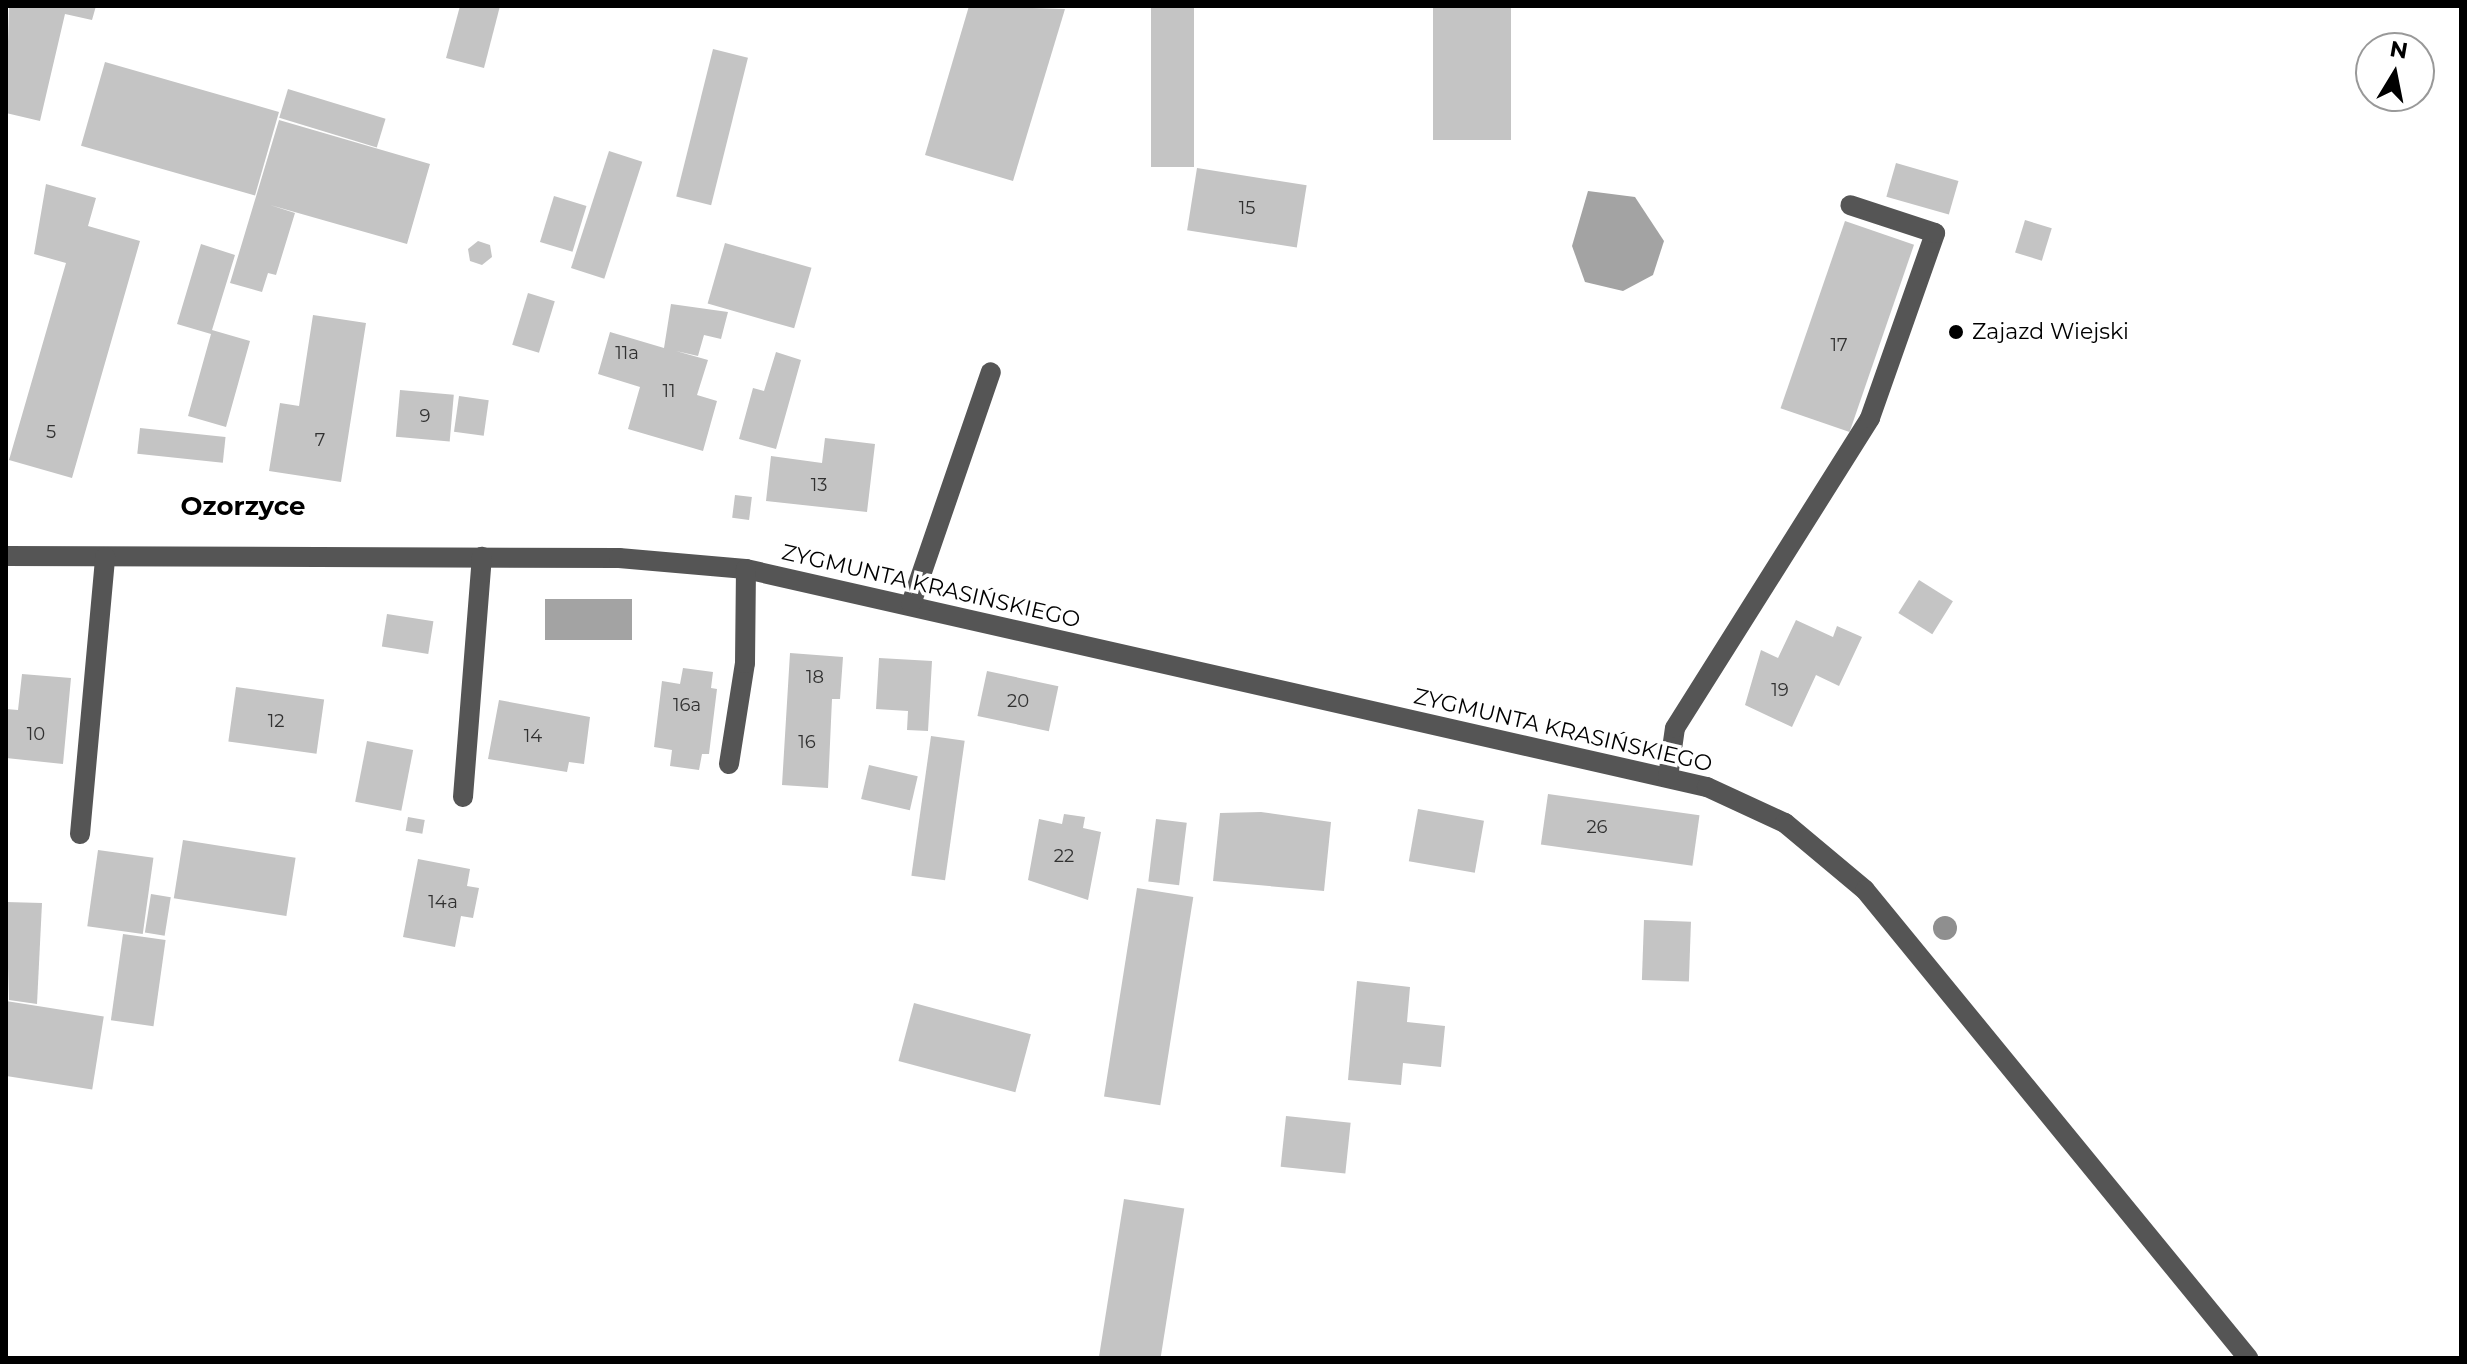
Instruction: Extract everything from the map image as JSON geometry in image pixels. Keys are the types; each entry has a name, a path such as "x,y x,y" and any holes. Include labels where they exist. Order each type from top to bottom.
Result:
{"street":[{"path":"1668,777 1675,728 1870,418 1935,233 1850,205"},
{"path":"911,604 991,372"},
{"name":"ZYGMUNTA KRASIŃSKIEGO","path":"6,556 482,557 746,569 1668,777 1747,802 1815,845 1923,957 2248,1358"},
{"path":"80,834 105,557"},
{"path":"463,797 482,557"},
{"path":"729,764 745,663 746,569"}],"shaded area":[{"path":"1588,191 1635,197 1664,241 1653,275 1623,291 1585,282 1572,246"},
{"path":"545,599 632,599 632,640 545,640"}],"building":[{"path":"9,6 96,6 92,20 65,14 40,121 6,113"},
{"path":"460,6 500,6 484,68 446,58"},
{"path":"969,6 1065,9 1013,181 925,155"},
{"path":"1151,6 1194,6 1194,167 1151,167"},
{"path":"1433,6 1511,6 1511,140 1433,140"},
{"path":"713,49 748,58 711,205 676,196"},
{"path":"105,62 279,112 255,196 81,146"},
{"path":"288,89 386,119 377,148 279,118"},
{"path":"279,120 430,164 407,244 270,205 295,213 276,275 268,273 262,292 230,283"},
{"path":"609,151 642,162 604,279 571,268"},
{"path":"1896,163 1958,181 1949,215 1886,197"},
{"path":"1197,168 1307,185 1297,248 1187,230"},
{"path":"46,184 96,198 88,226 140,241 72,478 9,460 66,263 34,254"},
{"path":"554,196 587,206 572,252 540,242"},
{"path":"2025,220 2052,228 2042,261 2015,253"},
{"path":"1845,221 1914,245 1850,432 1781,408"},
{"path":"478,241 490,245 492,257 482,265 470,261 468,249"},
{"path":"725,243 812,268 794,328 708,304"},
{"path":"201,244 235,255 212,330 250,341 226,427 188,416 211,334 177,324"},
{"path":"528,293 555,301 539,353 512,345"},
{"path":"671,304 728,312 721,339 704,335 698,356 676,351 708,360 697,395 717,401 703,451 628,429 640,387 598,374 610,332 664,348"},
{"path":"313,315 366,323 341,482 269,471 280,403 299,406"},
{"path":"776,352 801,360 776,449 739,439 753,388 764,391"},
{"path":"400,390 454,395 450,442 396,437"},
{"path":"459,396 489,400 484,436 454,432"},
{"path":"140,428 226,437 223,463 137,454"},
{"path":"825,438 875,444 867,512 766,501 771,456 822,463"},
{"path":"735,495 752,497 749,520 732,518"},
{"path":"1919,580 1953,601 1932,634 1898,613"},
{"path":"387,614 433,621 428,654 382,647"},
{"path":"1796,620 1833,637 1837,626 1862,637 1839,686 1816,675 1792,727 1745,705 1761,650 1778,658"},
{"path":"790,653 843,657 840,699 832,699 828,788 782,785"},
{"path":"879,658 932,661 928,731 907,730 908,711 876,709"},
{"path":"683,668 713,672 711,688 717,689 709,754 702,754 699,770 670,766 672,750 654,747 662,681 680,684"},
{"path":"987,671 1058,686 1049,731 977,716"},
{"path":"22,674 71,678 63,764 6,758 6,709 18,710"},
{"path":"236,687 324,699 316,754 228,741"},
{"path":"499,700 590,717 584,764 569,762 567,772 488,759"},
{"path":"931,736 965,741 945,880 911,876"},
{"path":"367,741 413,750 401,811 355,802"},
{"path":"869,765 918,776 910,810 861,799"},
{"path":"1548,794 1700,815 1692,866 1541,845"},
{"path":"1418,809 1484,821 1475,873 1409,861"},
{"path":"1261,812 1331,822 1324,891 1213,881 1220,813"},
{"path":"1064,814 1085,817 1083,828 1101,832 1088,900 1028,880 1039,819 1062,824"},
{"path":"408,817 425,820 422,834 406,831"},
{"path":"1156,819 1187,823 1179,885 1148,882"},
{"path":"183,840 296,858 286,916 174,898"},
{"path":"98,850 153,858 143,934 87,926"},
{"path":"418,859 470,869 467,886 479,888 473,918 461,916 455,947 403,937"},
{"path":"1137,888 1193,897 1160,1105 1104,1096"},
{"path":"151,894 171,897 165,936 145,933"},
{"path":"6,902 42,903 37,1004 9,1000"},
{"path":"1644,920 1691,922 1689,982 1642,980"},
{"path":"123,934 166,940 153,1026 111,1020"},
{"path":"1357,981 1410,987 1407,1022 1445,1026 1441,1067 1403,1063 1401,1085 1348,1080"},
{"path":"6,1001 104,1016 92,1090 6,1076"},
{"path":"914,1003 1031,1034 1015,1092 898,1061"},
{"path":"1286,1116 1351,1123 1345,1174 1281,1167"},
{"path":"1124,1199 1184,1209 1161,1358 1099,1358"}],"place":[{"name":"Zajazd Wiejski","path":"1956,332"}],"district":[{"name":"Ozorzyce","path":"243,507"}]}
